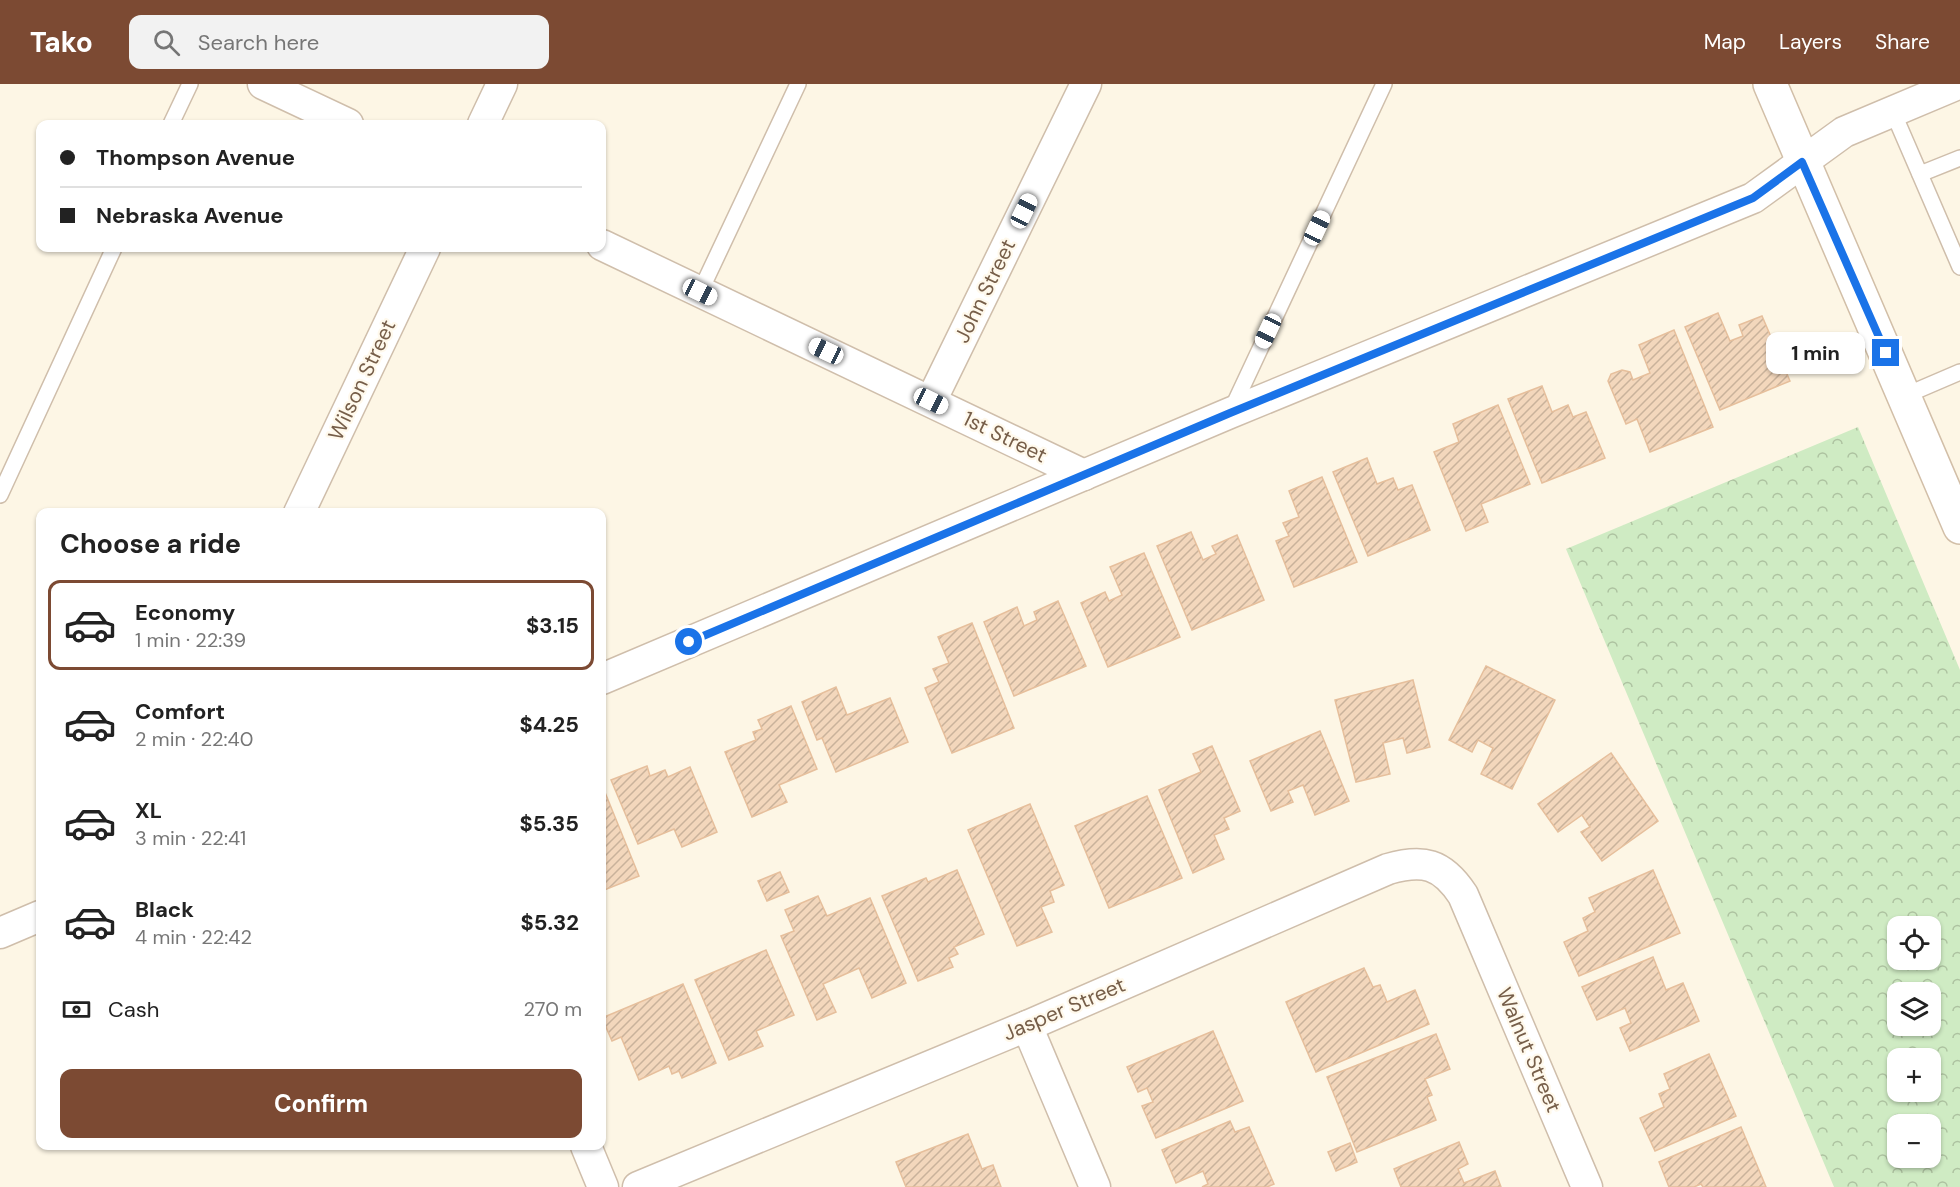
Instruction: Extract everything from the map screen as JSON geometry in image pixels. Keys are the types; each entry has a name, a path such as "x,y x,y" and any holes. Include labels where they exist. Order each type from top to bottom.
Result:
{"main road":[{"path":"1770,84 1960,527"}],"street":[{"path":"263,84 340,120"},
{"path":"485,120 502,84"},
{"name":"John Street","path":"931,401 1086,84"},
{"path":"606,676 1230,413 1753,198 1844,132 1958,84"},
{"name":"1st Street","path":"606,247 1084,475"},
{"name":"Wilson Street","path":"300,508 423,252"},
{"name":"Jasper Street","path":"638,1187 1027,1026 1388,869 1404,864 1429,865 1453,879 1472,913"},
{"name":"Walnut Street","path":"1472,913 1587,1187"},
{"path":"0,933 36,918"},
{"path":"1027,1026 1095,1187"},
{"path":"588,1150 603,1187"}],"lane":[{"path":"173,120 190,84"},
{"path":"700,292 798,84"},
{"path":"1230,413 1384,84"},
{"path":"1893,112 1960,267"},
{"path":"1920,174 1960,158"},
{"path":"0,495 112,252"},
{"path":"1904,396 1960,372"}],"green space":[{"path":"1858,427 1960,670 1960,1187 1834,1187 1566,549"}],"building":[{"path":"1718,313 1730,341 1743,336 1739,325 1762,316 1790,381 1720,410 1685,327"},
{"path":"1674,330 1713,427 1650,452 1637,419 1626,424 1608,381 1611,374 1622,370 1630,372 1633,380 1650,373 1639,345"},
{"path":"1542,386 1552,412 1568,405 1573,417 1586,412 1605,458 1542,483 1508,399"},
{"path":"1498,405 1530,484 1481,504 1488,522 1466,531 1434,452 1459,442 1453,424"},
{"path":"1367,458 1377,484 1393,478 1398,490 1412,485 1430,530 1368,556 1333,472"},
{"path":"1322,477 1357,562 1294,587 1276,541 1289,536 1283,523 1299,517 1289,491"},
{"path":"1191,532 1203,560 1216,554 1212,546 1237,535 1264,600 1192,630 1157,546"},
{"path":"1144,553 1180,637 1108,667 1081,603 1105,592 1109,601 1122,595 1110,567"},
{"path":"1058,601 1086,666 1014,696 984,622 1017,607 1024,626 1037,620 1034,612"},
{"path":"972,623 1014,728 952,753 925,688 939,682 933,669 949,663 938,637"},
{"path":"1486,666 1555,700 1512,789 1481,774 1493,748 1478,740 1472,752 1449,740"},
{"path":"1413,680 1430,747 1407,753 1403,738 1383,743 1390,774 1356,782 1335,700"},
{"path":"836,687 847,715 890,698 908,742 836,772 822,738 817,740 802,702"},
{"path":"791,706 817,769 779,785 787,802 752,817 725,752 756,740 753,732 762,729 758,720"},
{"path":"1320,731 1349,801 1315,815 1303,785 1288,791 1293,802 1271,811 1250,761"},
{"path":"1212,746 1240,811 1224,818 1229,829 1214,835 1224,859 1193,873 1159,790 1201,772 1193,754"},
{"path":"1611,753 1658,821 1602,861 1581,832 1590,827 1582,815 1558,832 1538,804"},
{"path":"647,766 650,776 665,770 668,777 690,767 717,832 682,847 674,829 638,844 611,780"},
{"path":"606,795 639,876 606,889"},
{"path":"1147,796 1182,878 1109,908 1075,826"},
{"path":"1030,804 1064,885 1050,891 1054,902 1041,907 1052,932 1017,946 968,830"},
{"path":"957,870 984,934 954,947 958,954 949,958 953,967 918,981 882,896 926,878 928,882"},
{"path":"1653,870 1680,933 1579,976 1564,942 1588,931 1583,918 1595,912 1589,898"},
{"path":"780,872 789,892 767,901 758,881"},
{"path":"818,896 827,916 870,898 906,983 872,998 859,968 823,984 836,1012 817,1020 781,936 794,931 785,910"},
{"path":"766,950 794,1015 756,1031 763,1046 729,1060 695,980"},
{"path":"1653,957 1666,990 1683,983 1699,1021 1630,1051 1620,1028 1631,1023 1625,1008 1597,1020 1582,987"},
{"path":"1364,968 1373,987 1380,985 1387,1002 1415,990 1429,1024 1316,1072 1286,1002"},
{"path":"683,984 716,1063 682,1078 679,1071 672,1074 669,1066 639,1080 621,1037 612,1041 606,1027 606,1016"},
{"path":"1213,1031 1243,1101 1156,1138 1142,1106 1153,1102 1147,1088 1138,1092 1127,1067"},
{"path":"1436,1034 1450,1069 1425,1079 1432,1095 1427,1097 1436,1120 1357,1152 1327,1077"},
{"path":"1709,1054 1736,1116 1655,1151 1640,1118 1664,1107 1659,1094 1670,1089 1664,1074"},
{"path":"1230,1121 1235,1132 1249,1127 1274,1184 1267,1187 1202,1187 1208,1184 1203,1171 1176,1183 1162,1150"},
{"path":"1741,1127 1766,1187 1703,1187 1701,1184 1694,1187 1669,1187 1659,1162"},
{"path":"968,1134 982,1169 993,1165 1001,1187 906,1187 896,1162"},
{"path":"1459,1142 1468,1164 1458,1169 1464,1183 1495,1171 1501,1187 1401,1187 1394,1169"},
{"path":"1350,1143 1357,1162 1336,1171 1328,1152"}],"route":[{"path":"689,642 1230,413 1753,198 1802,162 1886,353"}]}
